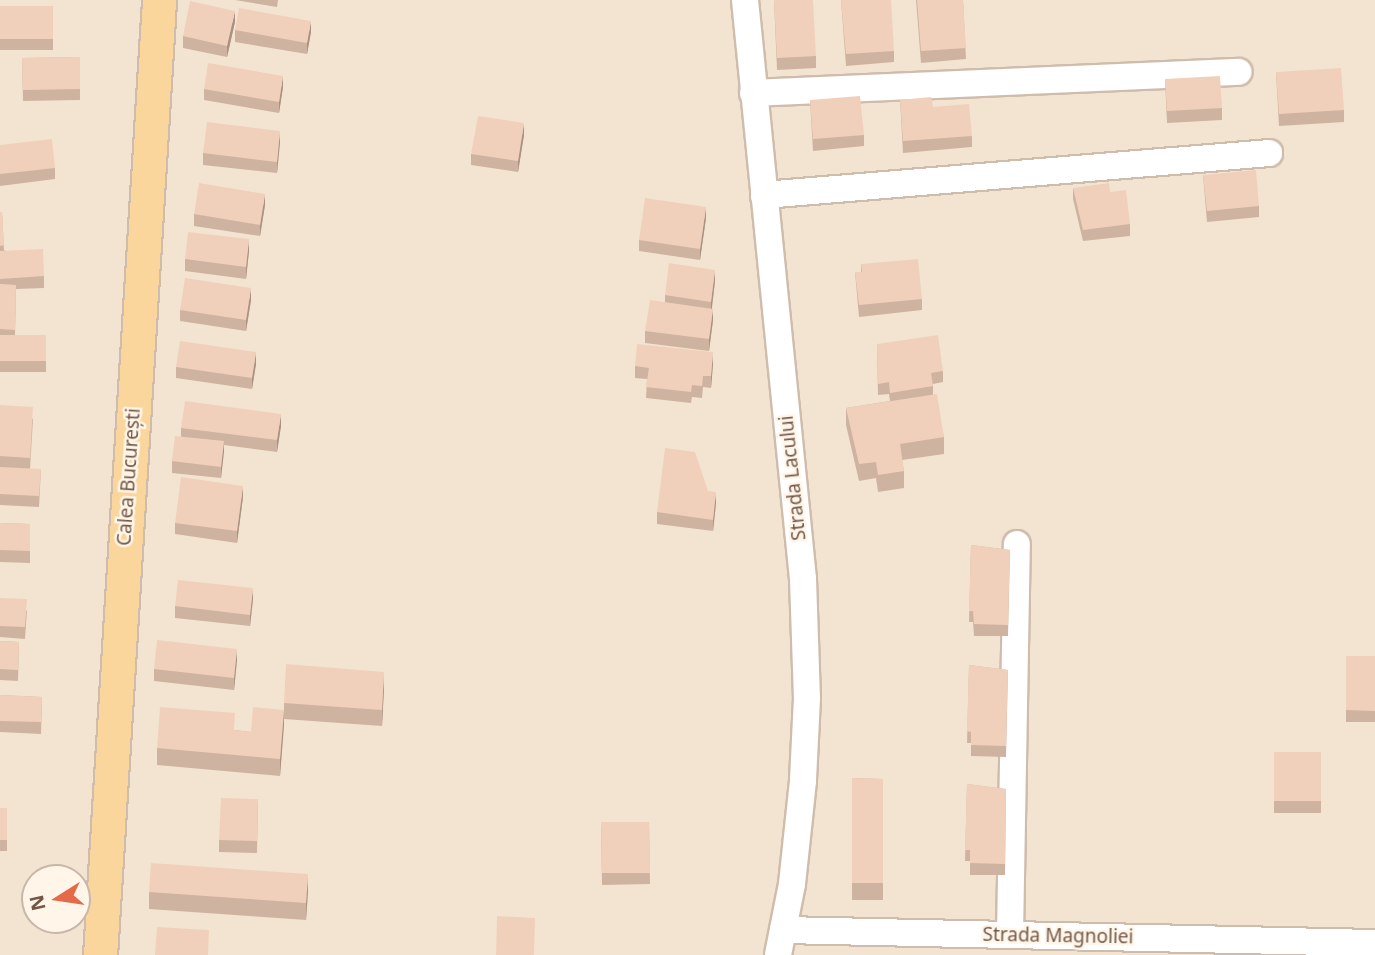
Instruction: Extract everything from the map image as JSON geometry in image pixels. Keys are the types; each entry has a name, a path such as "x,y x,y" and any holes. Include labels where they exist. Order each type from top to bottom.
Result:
{"main road":[{"name":"Calea București","path":"100,955 159,0"}],"street":[{"name":"Strada Lacului","path":"745,0 800,545 807,698 800,814 781,942"},
{"path":"753,93 1240,72"},
{"path":"764,195 1269,153"},
{"path":"1010,935 1017,544"},
{"name":"Strada Magnoliei","path":"781,942 1010,935 1375,943"}],"shaded area":[{"path":"0,0 1375,0 1375,955 0,955"}],"building":[{"path":"774,0 813,0 816,56 777,58"},
{"path":"841,0 891,0 894,51 846,54"},
{"path":"917,0 963,0 966,48 921,51"},
{"path":"190,1 235,11 227,46 183,36"},
{"path":"0,6 53,6 53,39 0,39"},
{"path":"239,8 311,21 307,43 235,30"},
{"path":"80,57 80,89 23,90 22,58"},
{"path":"208,63 283,76 279,102 204,89"},
{"path":"1341,68 1344,110 1279,114 1276,72"},
{"path":"1220,76 1222,108 1167,111 1165,79"},
{"path":"860,96 864,135 813,139 810,100"},
{"path":"931,97 933,107 969,104 972,136 903,141 900,100"},
{"path":"478,116 524,123 518,161 471,154"},
{"path":"207,122 280,131 277,162 203,153"},
{"path":"52,139 55,168 0,174 0,145"},
{"path":"1256,170 1259,206 1207,211 1203,175"},
{"path":"199,183 265,194 260,225 194,214"},
{"path":"1109,183 1110,192 1126,190 1130,224 1083,230 1073,188"},
{"path":"645,198 706,207 700,249 639,240"},
{"path":"0,212 4,245 0,246"},
{"path":"188,232 249,239 246,267 185,259"},
{"path":"43,249 44,276 0,279 0,251"},
{"path":"918,259 922,299 859,305 855,272 862,272 861,264"},
{"path":"669,263 715,270 711,302 665,295"},
{"path":"185,278 251,288 246,320 180,310"},
{"path":"0,284 16,285 15,330 0,329"},
{"path":"650,300 713,309 709,339 645,331"},
{"path":"0,335 46,335 46,361 0,361"},
{"path":"938,335 943,371 931,373 933,386 890,393 889,382 878,384 877,344"},
{"path":"180,341 256,352 252,378 176,367"},
{"path":"637,344 713,352 711,376 703,376 702,386 692,385 691,392 646,387 649,368 635,366"},
{"path":"937,394 944,437 900,444 904,471 878,475 876,462 859,464 846,408"},
{"path":"185,401 281,414 277,440 181,428"},
{"path":"0,405 33,407 30,458 0,456"},
{"path":"175,436 224,441 221,467 172,461"},
{"path":"665,448 695,452 708,491 716,492 713,520 657,512"},
{"path":"0,467 41,469 39,496 0,494"},
{"path":"181,477 243,486 237,531 175,523"},
{"path":"0,523 30,524 30,551 0,550"},
{"path":"971,545 1010,550 1008,625 974,624 973,611 969,611"},
{"path":"178,580 253,588 250,615 175,606"},
{"path":"0,598 27,599 25,627 0,626"},
{"path":"157,640 237,649 234,678 154,669"},
{"path":"0,641 19,642 18,670 0,669"},
{"path":"1346,656 1375,656 1375,711 1346,710"},
{"path":"286,664 384,672 382,710 284,703"},
{"path":"969,665 1008,670 1006,746 971,745 971,732 967,731"},
{"path":"0,695 42,697 41,722 0,721"},
{"path":"160,707 235,713 234,730 251,732 253,707 284,710 280,759 157,748"},
{"path":"1274,752 1321,752 1321,801 1274,801"},
{"path":"852,778 883,779 883,883 852,883"},
{"path":"967,784 1006,789 1005,864 970,863 970,850 965,850"},
{"path":"221,798 258,799 257,841 219,840"},
{"path":"0,808 7,808 7,840 0,840"},
{"path":"601,822 649,822 650,873 602,873"},
{"path":"151,863 308,874 306,903 149,892"},
{"path":"497,916 535,918 534,955 496,955"},
{"path":"157,927 209,930 208,955 155,955"}]}
